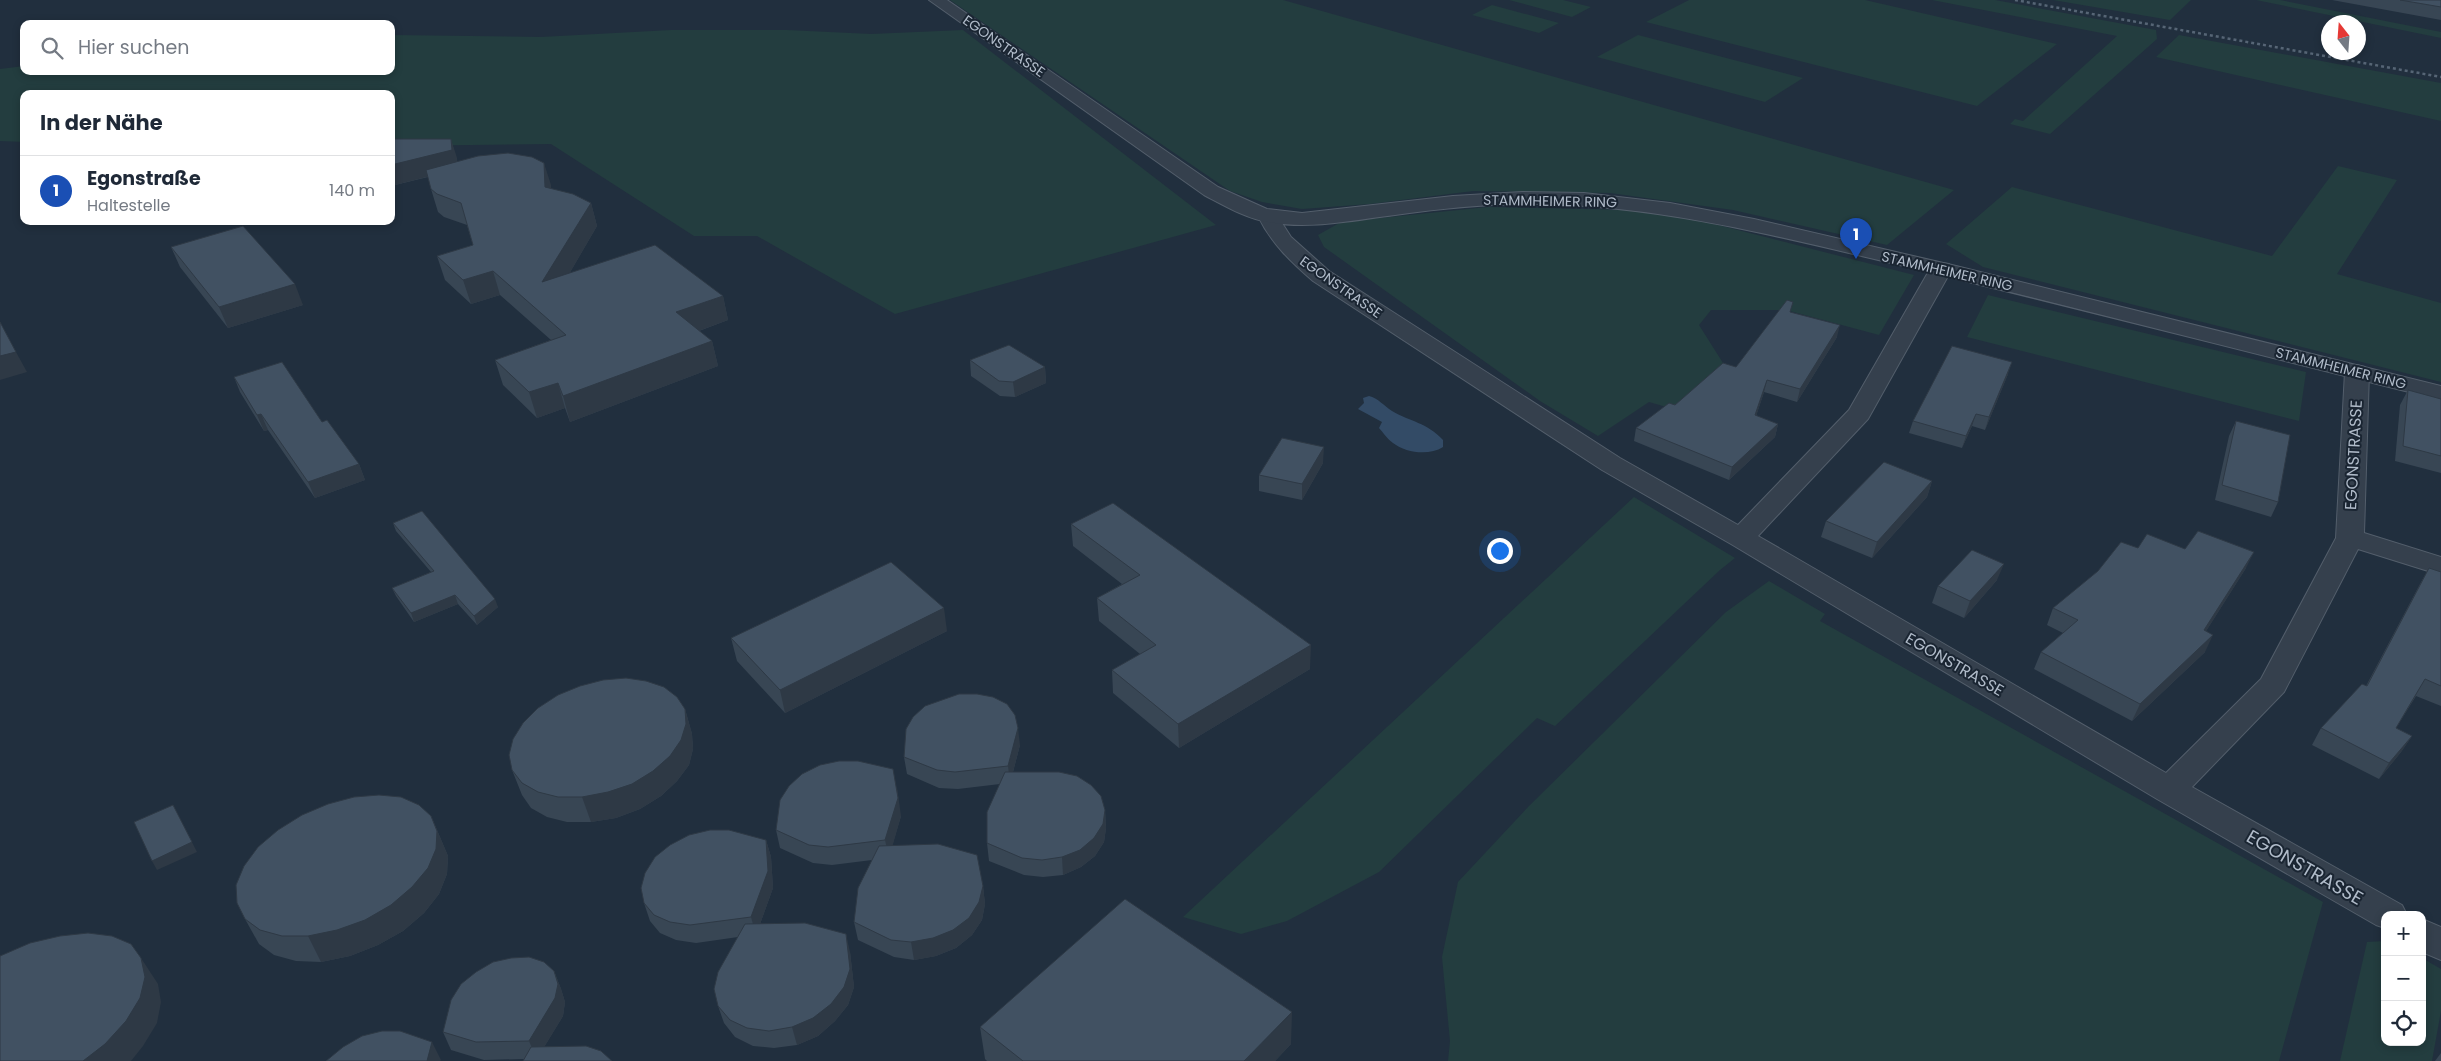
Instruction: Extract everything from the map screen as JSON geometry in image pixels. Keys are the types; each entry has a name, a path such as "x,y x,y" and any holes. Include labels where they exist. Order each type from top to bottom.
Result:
{"street":[{"name":"EGONSTRASSE","path":"937,0 1212,191 1241,207 1268,216 1275,233 1281,240 1320,276 1611,464 1741,538 2169,790 2382,911"},
{"name":"STAMMHEIMER RING","path":"1268,216 1307,218 1488,198 1586,199 1672,207 1740,221 1941,269 2441,393"},
{"path":"1741,538 1859,414 1941,269"},
{"name":"EGONSTRASSE","path":"2169,790 2273,685 2350,538 2357,372"},
{"path":"2350,538 2441,566"},
{"path":"2426,936 2441,945"}],"green space":[{"path":"950,0 1283,0 1954,190 1887,245 1733,210 1610,193 1473,191 1370,204 1302,209 1262,202 1230,191"},
{"path":"1509,0 1563,0 1591,7 1572,17"},
{"path":"1689,0 1865,0 2057,44 1977,106 1646,22"},
{"path":"1932,0 1995,0 2156,30 2157,39 2050,134 2010,124 2015,119 2023,121 2117,36"},
{"path":"2053,0 2191,0 2170,20"},
{"path":"2256,0 2280,0 2355,15 2329,15"},
{"path":"1492,5 1559,23 1539,33 1472,15"},
{"path":"2366,17 2441,32 2441,38 2366,23"},
{"path":"671,30 787,30 871,34 963,30 1216,225 895,314 757,236 694,236 551,144 395,146 395,90 20,90 20,142 0,141 0,69 20,66 20,75 395,75 395,35 541,37"},
{"path":"1638,35 1803,78 1765,102 1597,57"},
{"path":"2179,35 2441,83 2441,121 2156,57"},
{"path":"2338,166 2397,180 2337,274 2441,303 2441,382 1983,267 1946,244 2012,187 2272,256"},
{"path":"1488,207 1632,210 1679,215 1914,275 1879,335 1786,310 1711,310 1699,325 1735,382 1691,414 1649,402 1598,436 1540,401 1324,247 1318,235 1341,222"},
{"path":"1988,295 2306,372 2299,421 1967,337"},
{"path":"1634,497 1735,558 1555,726 1537,718 1379,872 1287,921 1241,934 1183,917"},
{"path":"1769,581 1825,614 1820,621 2323,902 2279,1061 1448,1061 1450,1041 1442,957 1458,882 1529,806 1726,612"},
{"path":"2381,941 2381,1046 2426,1046 2426,960 2441,969 2441,1011 2432,1061 2340,1061 2367,942"}],"water":[{"path":"1369,396 1399,415 1431,429 1443,440 1443,447 1431,452 1418,452 1404,449 1393,443 1379,428 1382,422 1358,409 1364,403 1363,398"}],"building":[{"path":"2400,0 2441,0 2441,7"},
{"path":"395,139 451,139 452,150 395,164"},
{"path":"508,153 532,157 544,163 545,187 573,194 591,203 542,282 655,245 723,296 676,312 712,341 563,396 558,383 529,392 495,360 566,335 493,271 463,280 437,256 473,245 461,203 437,194 431,189 426,170 478,156"},
{"path":"243,226 295,284 219,307 171,247"},
{"path":"1787,300 1793,302 1790,312 1840,325 1800,389 1767,380 1755,415 1778,424 1732,467 1636,428 1669,403 1675,405 1723,363 1736,367"},
{"path":"0,322 16,352 0,356"},
{"path":"1009,345 1045,367 1013,382 999,381 970,360"},
{"path":"1952,346 2012,362 1989,417 1976,414 1966,436 1913,421"},
{"path":"282,362 322,422 327,420 359,464 308,482 261,414 257,415 234,377"},
{"path":"2408,390 2441,399 2441,456 2403,446"},
{"path":"2236,421 2290,435 2278,502 2222,485"},
{"path":"1282,438 1324,447 1302,484 1259,475"},
{"path":"1884,462 1932,481 1877,542 1826,521"},
{"path":"1113,503 1311,645 1178,724 1112,670 1156,645 1097,598 1140,575 1071,524"},
{"path":"422,511 495,599 474,616 455,595 411,613 392,588 434,571 393,523"},
{"path":"2198,531 2254,552 2204,630 2213,635 2140,704 2041,652 2078,620 2053,608 2098,571 2121,542 2138,548 2147,534 2185,549"},
{"path":"1972,550 2004,564 1970,601 1938,586"},
{"path":"891,562 944,608 780,690 731,638"},
{"path":"2429,568 2441,572 2441,686 2425,679 2396,728 2412,736 2389,763 2321,728 2362,684 2367,686"},
{"path":"626,678 646,681 664,687 677,697 685,709 686,724 681,740 670,756 653,771 632,784 608,792 582,797 558,797 538,792 522,783 512,770 509,755 513,739 523,723 538,708 558,695 580,686 603,680"},
{"path":"959,694 977,694 993,697 1007,704 1015,715 1018,728 1008,766 955,772 937,770 904,757 906,729 913,717 925,706"},
{"path":"839,761 858,761 893,769 898,798 885,840 828,847 809,845 776,830 780,800 789,786 802,774 820,765"},
{"path":"1005,772 1059,772 1077,776 1091,785 1101,796 1105,810 1103,824 1094,838 1080,850 1062,857 1042,860 1022,858 987,843 987,812"},
{"path":"379,795 401,797 419,805 431,816 437,831 436,849 428,868 412,887 391,905 365,920 337,930 308,936 282,936 260,930 245,919 237,903 236,885 244,866 258,847 278,830 302,815 328,804 354,797"},
{"path":"173,805 192,842 152,861 134,822"},
{"path":"710,830 729,830 766,840 768,871 751,917 690,925 670,922 654,915 644,903 641,888 645,873 655,857 670,845 689,835"},
{"path":"938,844 977,855 983,886 979,902 969,918 953,930 933,938 911,942 891,940 854,922 858,888 879,846"},
{"path":"1125,899 1292,1012 1244,1061 1023,1061 980,1027"},
{"path":"805,923 846,934 850,969 844,987 831,1004 813,1018 792,1027 769,1031 747,1028 730,1020 718,1006 714,989 718,972 745,924"},
{"path":"88,933 112,936 131,944 141,958 145,977 140,998 126,1021 105,1044 83,1061 0,1061 0,956 30,943 60,936"},
{"path":"529,957 544,962 554,971 558,984 555,998 529,1041 476,1042 443,1032 451,1000 461,984 493,962"},
{"path":"382,1031 400,1031 432,1042 427,1061 326,1061 343,1047 362,1036"},
{"path":"586,1046 601,1051 612,1061 523,1061 531,1047"}],"railway":[{"path":"2015,0 2441,77"}],"place":[{"name":"Egonstraße","path":"1856,259"}]}
